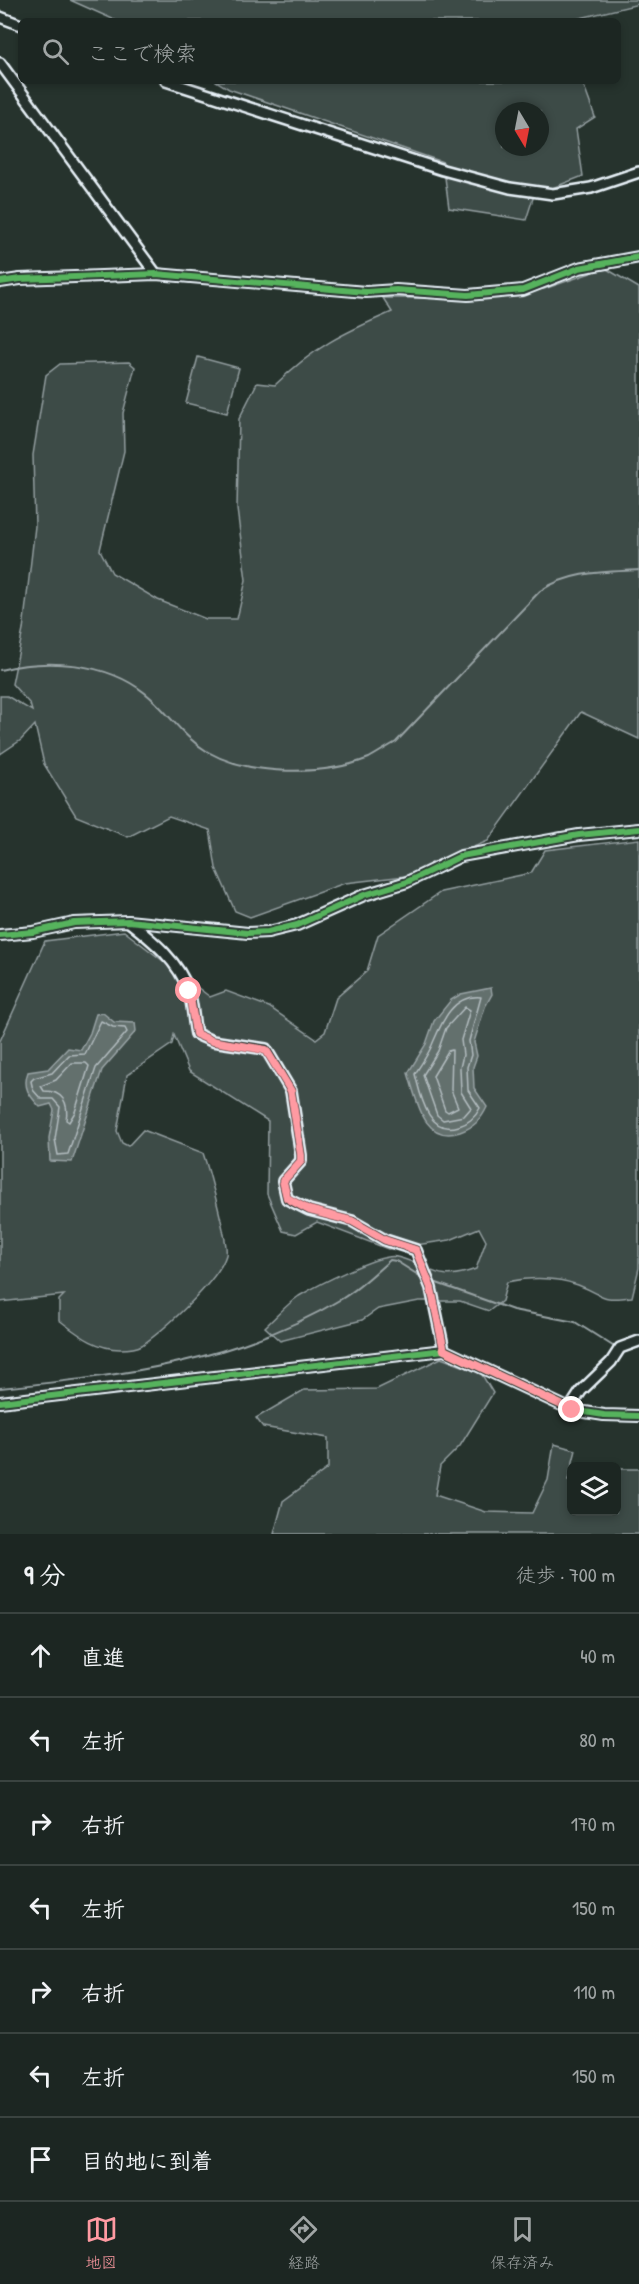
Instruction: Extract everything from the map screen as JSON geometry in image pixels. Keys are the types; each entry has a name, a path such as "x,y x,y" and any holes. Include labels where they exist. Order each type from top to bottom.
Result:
{"street":[{"path":"0,17 18,24"},
{"path":"0,63 156,274"},
{"path":"175,84 442,170 510,188 553,194 591,188 639,172"},
{"path":"0,282 156,274 366,292 396,290 468,295 523,290 579,268 639,257"},
{"path":"0,935 33,932 74,923 128,921 248,933 268,932 297,925 364,895 407,882 461,856 579,835 639,830"},
{"path":"128,921 158,944 181,976 189,991 196,1034 212,1041 266,1050 273,1058 278,1072 291,1091 301,1155 301,1161 283,1181 287,1198 309,1210 352,1221 385,1240 416,1250 431,1288 444,1350"},
{"path":"570,1408 581,1391 611,1362 620,1348 639,1341"},
{"path":"0,1402 444,1350 570,1408 604,1415 639,1416"}],"shaded area":[{"path":"70,0 639,0 639,4 581,18 110,18"},
{"path":"221,84 583,84 595,117 576,129 583,176 534,195 526,220 449,208 443,162 229,89"},
{"path":"605,268 639,288 639,739 581,712 488,841 405,876 345,883 250,917 235,911 216,868 210,830 169,816 128,837 76,816 44,764 35,725 21,740 0,754 0,696 7,696 32,711 30,704 12,684 23,630 35,526 33,455 46,375 60,364 129,362 135,367 123,413 124,451 100,550 112,573 158,600 206,619 237,619 246,580 237,509 239,419 257,383 275,385 330,342 392,312 383,298 464,298 544,289"},
{"path":"198,357 239,368 227,413 186,403"},
{"path":"639,839 639,1268 632,1297 607,1298 569,1282 552,1279 525,1279 507,1282 502,1301 489,1311 460,1301 419,1301 378,1309 362,1320 280,1341 265,1327 299,1296 333,1278 389,1257 397,1257 442,1274 462,1273 476,1269 486,1241 479,1228 450,1240 388,1249 317,1222 296,1234 283,1231 267,1194 268,1121 189,1071 174,1035 172,1044 127,1075 117,1131 122,1143 128,1146 143,1130 203,1153 218,1206 226,1248 226,1255 213,1278 176,1317 142,1345 131,1348 111,1348 95,1344 59,1320 59,1300 64,1295 0,1302 0,1041 45,941 124,931 210,997 226,991 269,1007 316,1039 325,1032 336,998 367,971 378,935 441,892 531,873 545,850"},
{"path":"441,1358 481,1373 493,1393 460,1446 440,1466 435,1495 486,1512 532,1513 548,1480 554,1444 576,1450 573,1462 567,1462 567,1516 621,1516 621,1469 639,1469 639,1534 274,1534 283,1501 328,1468 328,1438 263,1427 256,1418 304,1390 377,1389"}],"water":[{"path":"491,988 492,994 485,1007 474,1042 477,1056 473,1067 474,1088 487,1107 482,1116 465,1130 448,1134 438,1132 424,1117 408,1073 426,1044 434,1021 451,1000 461,994"},
{"path":"103,1013 114,1022 135,1023 136,1031 102,1070 72,1162 50,1161 49,1138 54,1110 51,1104 40,1107 30,1095 26,1083 28,1072 48,1069 68,1048 81,1050 96,1014"}],"waterway":[{"path":"0,670 37,664 76,665 94,669 130,683 145,693 190,739 208,752 225,760 245,766 287,771 331,768 369,758 396,742 540,591 551,584 575,576 639,570"},
{"path":"0,1388 134,1371 220,1351 303,1320 349,1294 390,1260 396,1261 423,1278"},
{"path":"431,1281 513,1310 575,1322 616,1348"},
{"path":"620,1351 622,1353 639,1347"}],"cycle path":[{"path":"0,282 20,279 156,274 366,292 396,290 468,295 523,290 579,268 639,257"},
{"path":"0,935 33,932 74,923 128,921 248,933 268,932 297,925 364,895 407,882 461,856 579,835 639,829"},
{"path":"0,1402 444,1350 572,1410 604,1415 639,1416"}],"route":[{"path":"189,991 196,1034 212,1041 250,1045 266,1050 273,1058 282,1079 288,1084 301,1161 283,1181 287,1198 299,1207 352,1221 368,1228 385,1240 416,1250 431,1288 444,1350 572,1410"}]}
